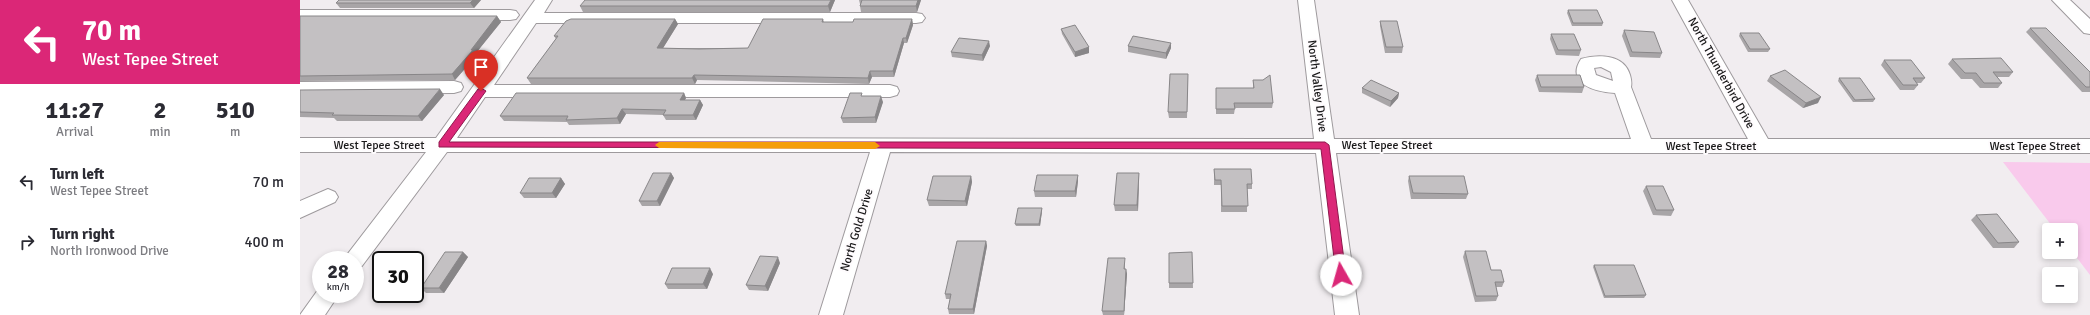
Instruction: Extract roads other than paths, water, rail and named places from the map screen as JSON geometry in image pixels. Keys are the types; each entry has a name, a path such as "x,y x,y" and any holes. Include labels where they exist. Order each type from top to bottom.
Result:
{"street":[{"path":"361,251 442,145 544,0"},
{"name":"North Valley Drive","path":"1306,0 1347,315"},
{"name":"North Thunderbird Drive","path":"1680,0 1762,146"},
{"path":"2060,0 2090,30"},
{"path":"300,15 510,15"},
{"path":"532,18 916,18"},
{"path":"300,88 454,87"},
{"path":"1622,87 1644,146"},
{"path":"481,91 890,90"},
{"name":"West Tepee Street","path":"300,145 2090,146"},
{"name":"North Gold Drive","path":"831,315 882,146"},
{"path":"300,210 328,197"},
{"path":"312,315 321,303"}]}
